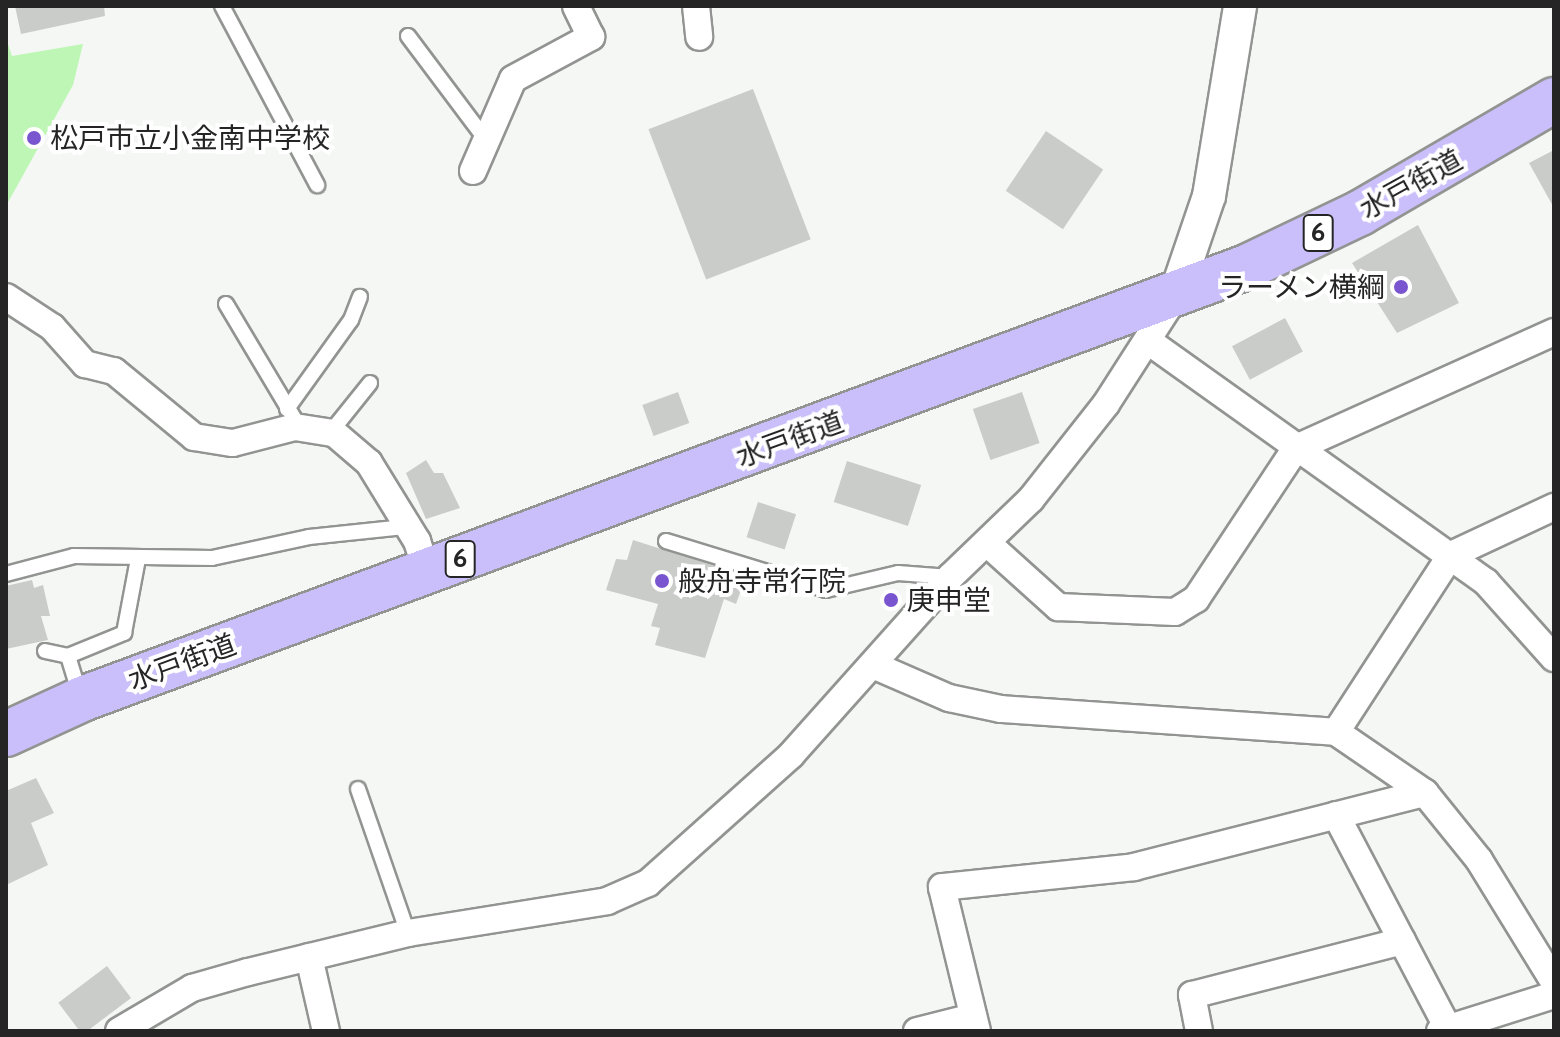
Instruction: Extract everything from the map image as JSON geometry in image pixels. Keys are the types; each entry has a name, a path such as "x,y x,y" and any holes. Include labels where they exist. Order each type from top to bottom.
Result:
{"highway":[{"name":"水戸街道","path":"6,734 82,699 1176,293 1360,213 1554,100"}],"street":[{"path":"473,171 513,79 591,37 576,6"},
{"path":"696,6 699,37"},
{"path":"119,1031 192,988 408,933 628,895 791,755 950,577 987,543 1073,449 1148,341 1176,293 1209,196 1240,6"},
{"path":"7,299 52,327 85,364 114,371 194,437 233,443 293,418 330,433 369,463 404,527 417,541 427,571"},
{"path":"987,543 1058,607 1175,612 1196,599 1296,448 1554,332"},
{"path":"1148,341 1451,555 1510,603 1554,658"},
{"path":"1336,732 1451,555 1554,507"},
{"path":"873,665 949,698 1001,709 1336,732 1425,793 1479,860 1554,982"},
{"path":"917,1031 975,1024 942,887 1134,867 1425,793"},
{"path":"1336,815 1444,1028 1554,995"},
{"path":"1199,1031 1192,995 1402,941"},
{"path":"309,957 326,1031"}],"lane":[{"path":"222,6 317,185"},
{"path":"408,36 486,140"},
{"path":"226,304 293,418 351,320 360,297"},
{"path":"330,433 370,383"},
{"path":"6,574 74,556 212,558 309,537 404,527"},
{"path":"666,541 826,590 898,573 950,577"},
{"path":"45,651 68,656 124,633 138,559"},
{"path":"68,656 82,699"},
{"path":"358,789 408,933"}],"green space":[{"path":"6,38 12,56 83,44 73,85 6,206"}],"building":[{"path":"15,6 104,6 105,16 21,34"},
{"path":"753,89 811,239 706,279 648,129"},
{"path":"1046,131 1103,170 1063,229 1006,191"},
{"path":"1554,150 1554,208 1529,163"},
{"path":"1418,225 1459,303 1397,333 1352,263"},
{"path":"1285,318 1303,352 1250,380 1232,346"},
{"path":"678,392 689,423 654,436 642,405"},
{"path":"1022,392 1040,443 990,460 973,409"},
{"path":"426,460 434,473 443,473 460,508 426,519 406,473"},
{"path":"847,461 921,485 908,526 834,502"},
{"path":"758,502 796,514 785,550 747,537"},
{"path":"633,540 746,576 736,604 724,599 705,658 655,645 660,628 651,626 658,604 606,590 616,559 627,560"},
{"path":"32,580 34,588 43,585 50,616 41,616 48,640 6,649 6,586"},
{"path":"36,778 54,813 31,823 48,865 6,885 6,791"},
{"path":"107,966 131,998 87,1031 80,1031 58,1003"}],"place":[{"name":"松戸市立小金南中学校","path":"34,138"},
{"name":"ラーメン横綱","path":"1401,287"},
{"name":"般舟寺常行院","path":"662,581"},
{"name":"庚申堂","path":"891,600"}]}
